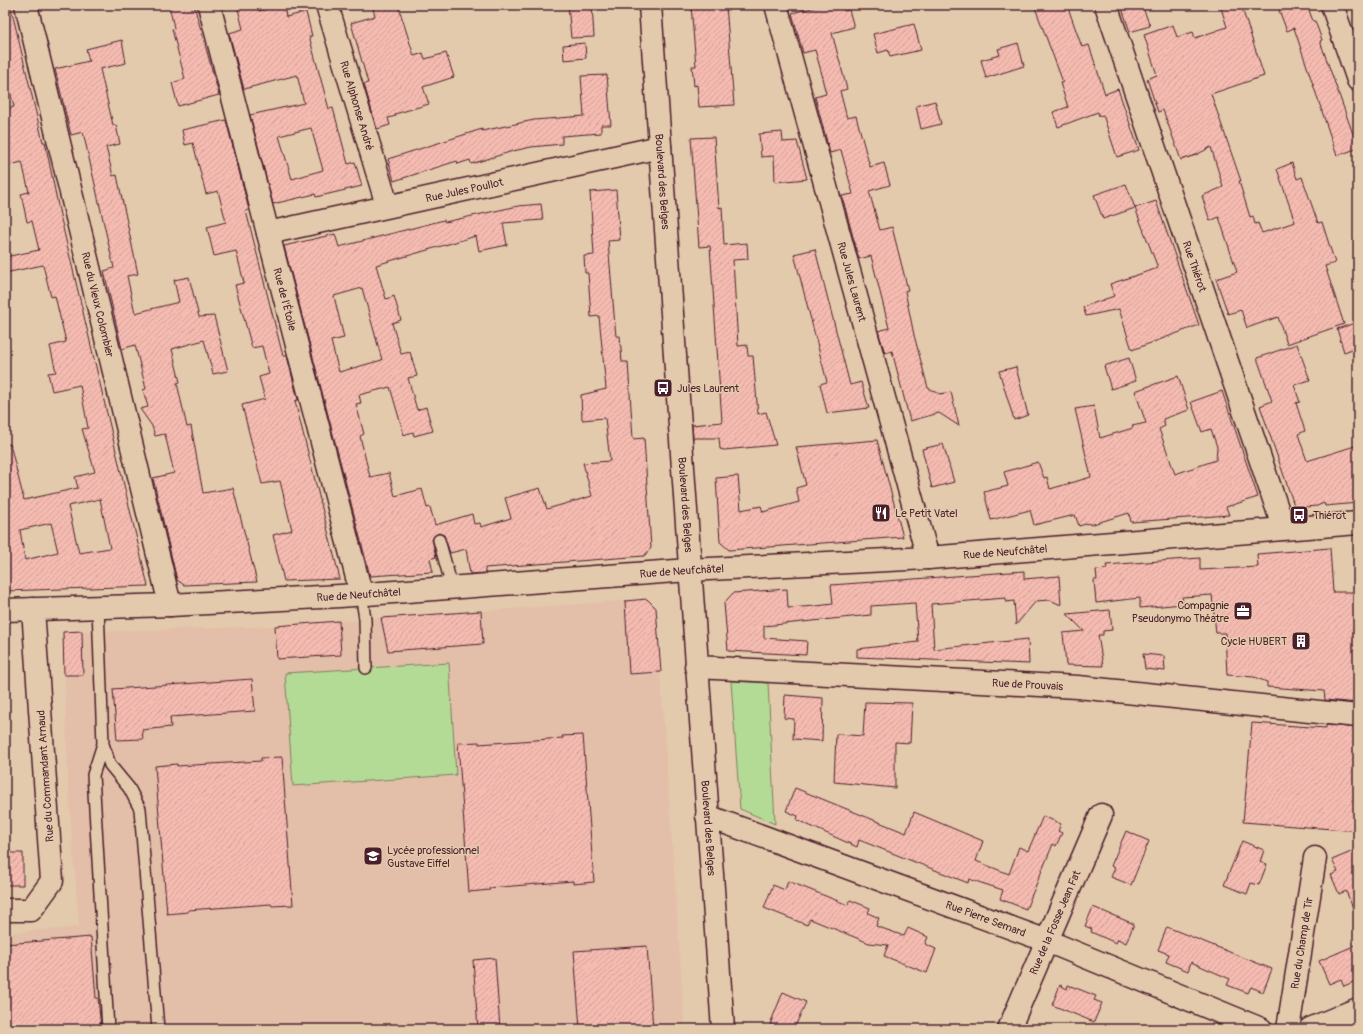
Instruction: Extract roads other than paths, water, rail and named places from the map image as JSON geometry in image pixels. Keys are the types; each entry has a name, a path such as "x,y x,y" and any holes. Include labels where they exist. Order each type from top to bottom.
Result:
{"street":[{"name":"Rue du Vieux Colombier","path":"26,5 170,605"},
{"name":"Rue de l'Étoile","path":"209,5 361,593"},
{"name":"Rue Alphonse André","path":"327,5 387,206"},
{"name":"Boulevard des Belges","path":"650,5 689,570 723,1029"},
{"name":"Rue Jules Laurent","path":"776,5 928,558"},
{"name":"Rue Thiérot","path":"1106,5 1280,516 1280,529"},
{"path":"1332,5 1358,80"},
{"name":"Rue Jules Poullot","path":"268,233 660,147"},
{"name":"Rue de Neufchâtel","path":"5,610 170,605 689,570 928,558 1358,523"},
{"name":"Rue du Commandant Arnaud","path":"5,910 31,910 52,881 33,609"},
{"name":"Rue de Prouvais","path":"696,667 1078,687 1358,716"},
{"name":"Rue de la Fosse Jean Fat","path":"1009,1029 1101,815"},
{"name":"Rue Pierre Semard","path":"707,816 1046,941 1261,1029"},
{"name":"Rue du Champ de Tir","path":"1288,1029 1315,858"},
{"path":"1310,1029 1358,1009"}],"lane":[{"path":"439,540 452,587"},
{"path":"361,593 365,619 366,668"},
{"path":"98,607 103,744 110,765 129,788 140,809 158,1029"},
{"path":"103,744 92,775 108,1029"}],"place":[{"name":"Jules Laurent","path":"663,388"},
{"name":"Le Petit Vatel","path":"881,513"},
{"name":"Thiérot","path":"1299,515"},
{"name":"Compagnie Pseudonymo Théatre","path":"1243,611"},
{"name":"Cycle HUBERT","path":"1301,641"},
{"name":"Lycée professionnel Gustave Eiffel","path":"373,856"}]}
